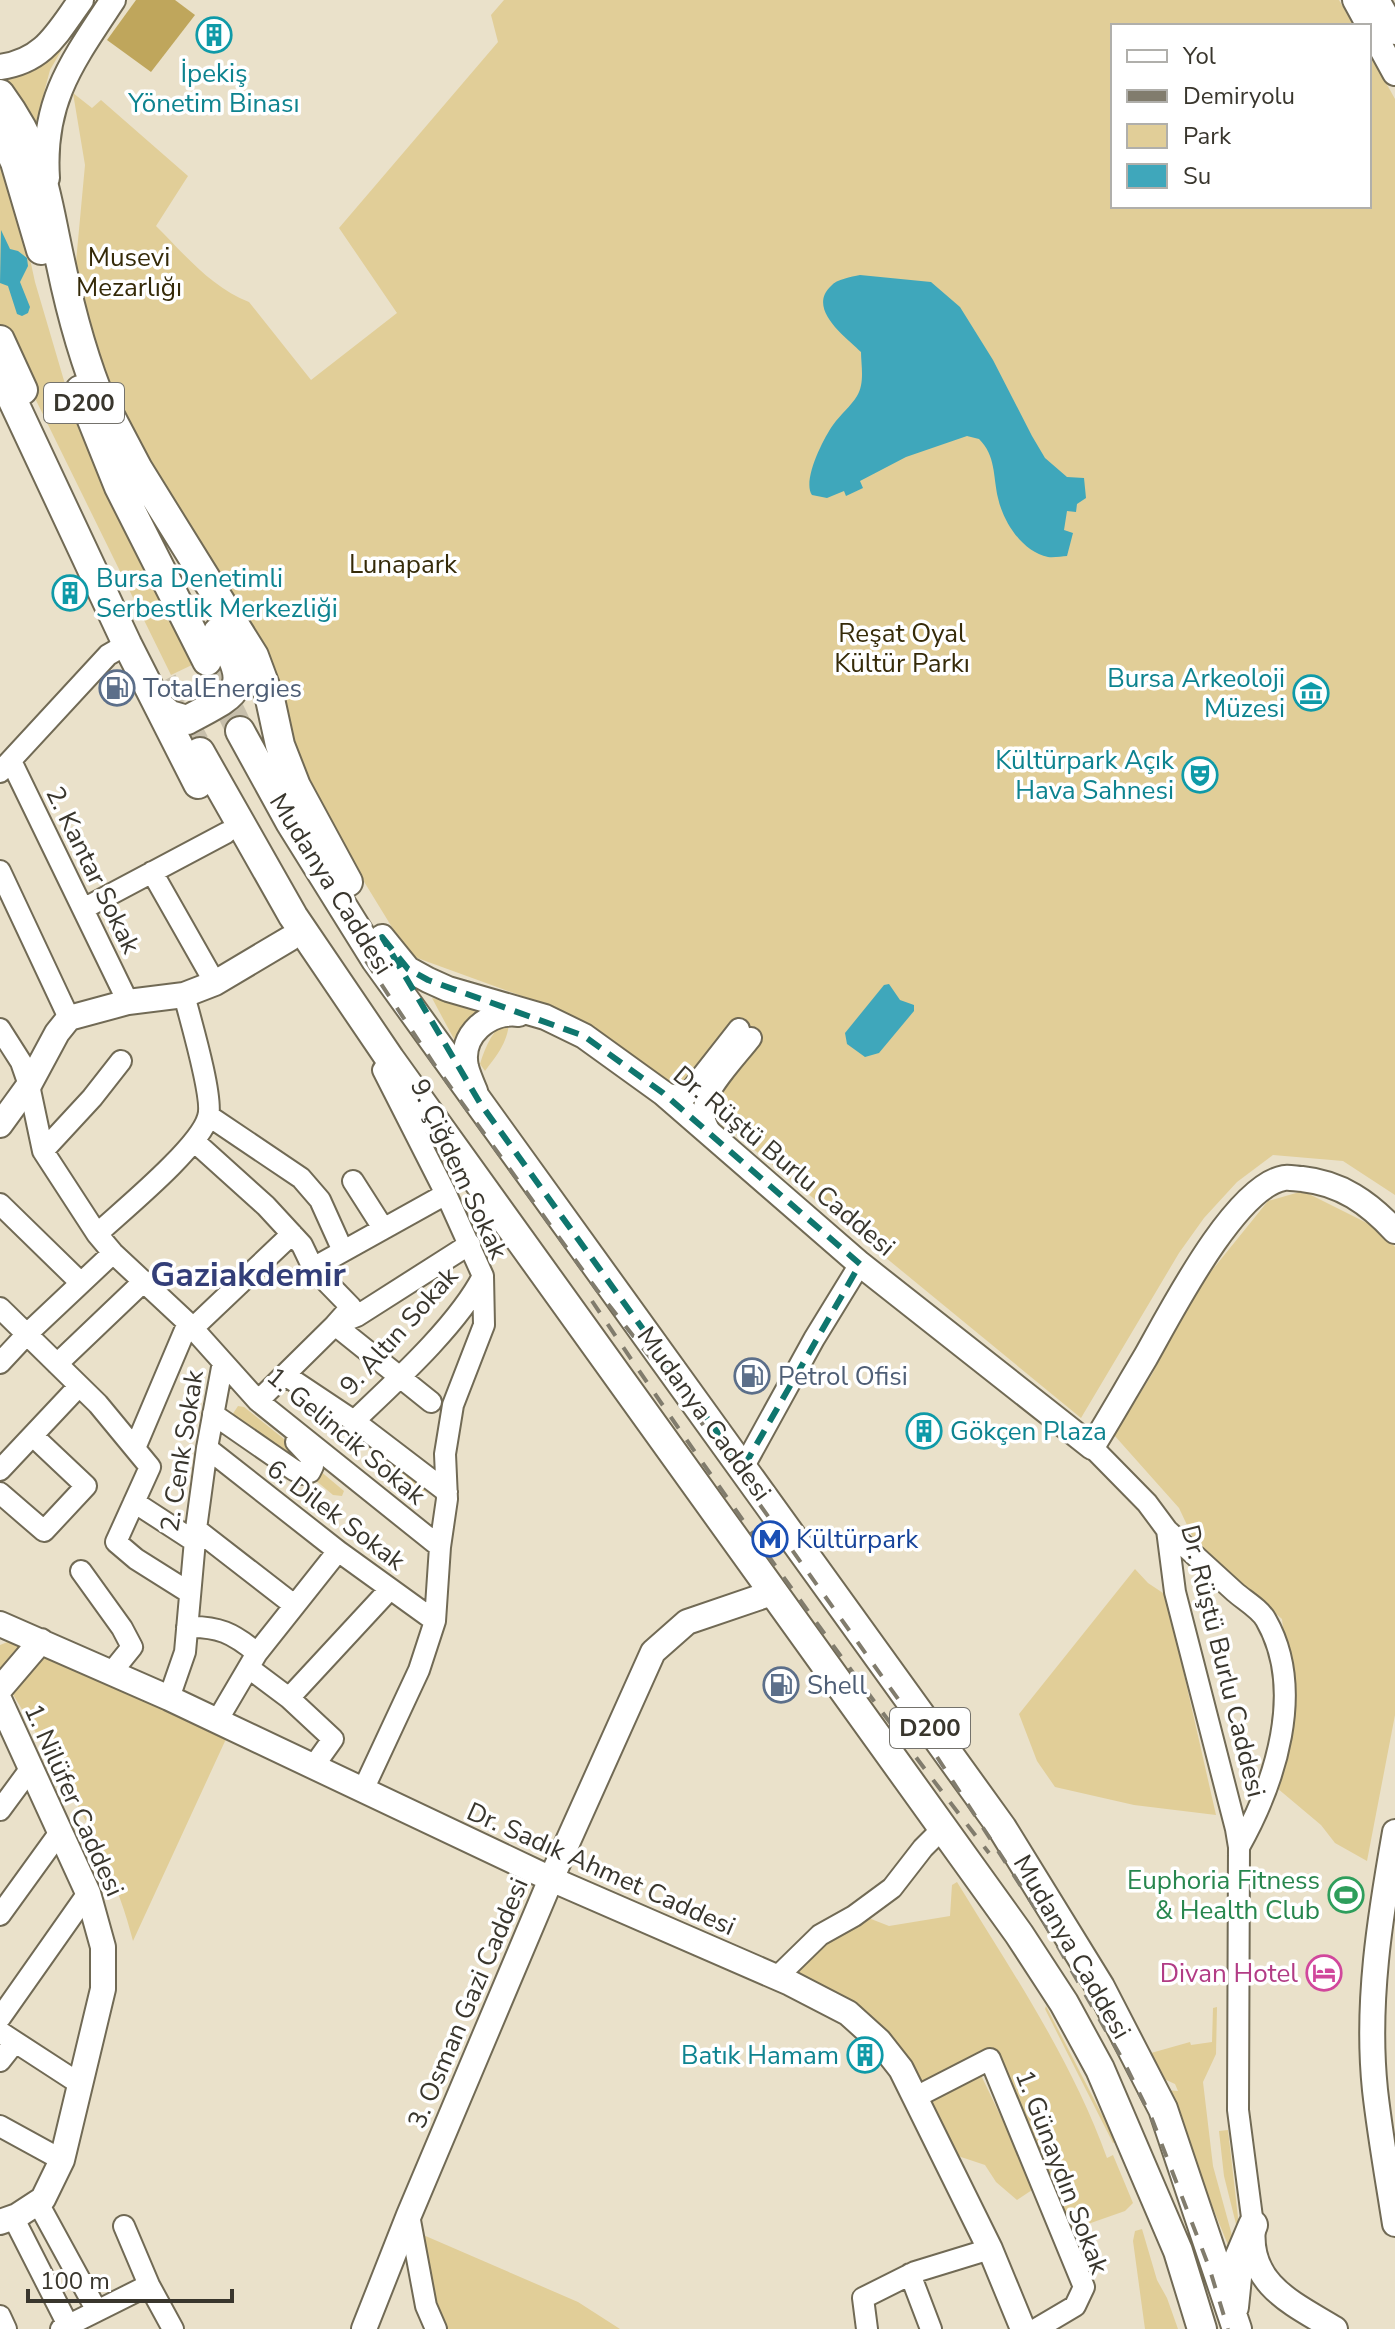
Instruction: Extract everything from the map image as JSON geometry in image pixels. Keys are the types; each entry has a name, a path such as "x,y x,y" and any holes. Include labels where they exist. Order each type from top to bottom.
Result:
{"highway":[{"path":"0,94 19,120 37,158 48,193 76,329 123,455 191,589 237,669 238,682 229,698 187,720 170,715 161,693"},
{"name":"D200","path":"0,130 15,162 37,231 53,307 87,411 119,487 207,661"},
{"name":"D200","path":"0,340 161,693"},
{"path":"0,374 127,644 161,693 226,833 289,939 383,1070 497,1209"},
{"path":"97,391 138,469 254,656 291,772 310,813 480,1103"},
{"path":"193,759 190,741 242,713 261,713 275,726"},
{"name":"Mudanya Caddesi","path":"240,731 290,822 376,960 1002,1828 1100,1987 1163,2109 1235,2322"},
{"name":"Mudanya Caddesi","path":"193,759 293,916 390,1059 775,1592 1019,1934 1064,2003 1100,2069 1178,2251 1202,2329"},
{"path":"1235,2322 1239,2258 1253,2225"}],"main road":[{"path":"0,67 21,64 38,54 81,0"},
{"path":"48,193 48,124 57,92 73,60 113,0"},
{"path":"1355,0 1368,24"},
{"path":"1377,0 1395,32"},
{"path":"1371,29 1395,73"},
{"path":"382,937 408,969 428,980 448,989 545,1017"},
{"path":"0,1125 29,1085 57,1033 69,1018 128,1002 184,995 215,983 289,939"},
{"path":"480,1103 465,1065 467,1044 478,1027 489,1017 504,1012 545,1017"},
{"name":"Dr. Rüştü Burlu Caddesi","path":"545,1017 584,1036 663,1093 860,1264 1086,1443"},
{"path":"1086,1443 1207,1227 1245,1186 1265,1170 1287,1164 1314,1165 1336,1171 1384,1198 1395,1210"},
{"path":"1086,1443 1200,1263 1234,1216 1259,1191 1283,1178 1311,1180 1340,1188 1373,1207 1395,1231"},
{"name":"3. Osman Gazi Caddesi","path":"364,2329 551,1879 653,1652 687,1622 775,1592"},
{"name":"Dr. Sadık Ahmet Caddesi","path":"0,1624 169,1698 551,1879 777,1977 848,2013 879,2041 901,2069 990,2249 1023,2329"},
{"path":"0,1689 41,1641"},
{"name":"1. Nilüfer Caddesi","path":"0,1701 88,1893 103,1947 103,1989 62,2160 50,2189 38,2203 6,2219"},
{"path":"1395,1832 1381,1913 1373,1992 1375,2088 1395,2224"},
{"path":"1253,2225 1251,2247 1256,2265 1272,2287 1335,2329"}],"street":[{"path":"6,766 108,655 127,644"},
{"name":"2. Kantar Sokak","path":"6,766 83,909 128,1002"},
{"path":"83,909 226,833"},
{"path":"0,871 69,1018"},
{"path":"152,872 215,983"},
{"path":"97,1234 195,1142 209,1116 200,1055 184,995"},
{"path":"663,1093 688,1094 745,1033 703,1108 705,1122 713,1137"},
{"name":"2. Cenk Sokak","path":"2,1039 21,1062 43,1151 97,1234 190,1326 221,1372 195,1535 185,1652 169,1698"},
{"path":"43,1151 121,1061"},
{"name":"9. Çiğdem Sokak","path":"363,1790 419,1670 435,1621 447,1492 445,1454 453,1405 484,1325 483,1276 446,1194 383,1070"},
{"path":"209,1116 301,1178 320,1200 343,1251"},
{"path":"195,1142 266,1206 302,1245 313,1268 351,1307 258,1401"},
{"path":"353,1181 383,1228"},
{"path":"313,1268 446,1194"},
{"path":"0,1204 81,1283"},
{"path":"135,1448 190,1326 292,1234"},
{"path":"335,1325 357,1316 470,1244"},
{"path":"0,1363 113,1253"},
{"path":"743,1468 814,1339 860,1264"},
{"name":"9. Altın Sokak","path":"354,1421 399,1378 472,1297 483,1276"},
{"path":"57,1364 144,1281"},
{"path":"0,1308 79,1386 150,1467 116,1542 136,1559 190,1593"},
{"path":"335,1325 431,1402"},
{"path":"213,1414 294,1470 303,1474 310,1472 313,1466 304,1449 221,1372"},
{"name":"1. Gelincik Sokak","path":"221,1372 440,1547"},
{"name":"9. Altın Sokak","path":"285,1375 354,1421 447,1492"},
{"path":"0,1470 79,1386"},
{"path":"0,1493 44,1531 86,1486 33,1436"},
{"name":"Dr. Rüştü Burlu Caddesi","path":"1086,1443 1147,1503 1167,1530 1175,1592 1239,1847 1238,2110 1253,2225"},
{"name":"6. Dilek Sokak","path":"207,1448 338,1551 435,1621"},
{"path":"134,1502 195,1535 294,1605"},
{"path":"1167,1530 1265,1618 1278,1651 1284,1714 1278,1757 1255,1819 1239,1847"},
{"path":"217,1721 253,1660 338,1551"},
{"path":"81,1571 132,1647 111,1673"},
{"path":"289,1698 390,1589"},
{"path":"187,1627 212,1626 240,1639 253,1660 333,1739 313,1767"},
{"path":"1,1808 31,1768"},
{"path":"777,1977 820,1935 854,1916 892,1888 943,1828"},
{"path":"0,1915 60,1832"},
{"path":"0,2018 88,1893"},
{"path":"0,2061 7,2037 80,2084"},
{"name":"1. Günaydın Sokak","path":"916,2097 990,2059 1084,2287 1075,2306 1036,2329"},
{"path":"0,2126 62,2160"},
{"path":"38,2203 97,2311"},
{"path":"409,2215 426,2306 436,2329"},
{"path":"6,2219 67,2328 149,2285"},
{"path":"124,2226 149,2285 173,2329"},
{"path":"867,2329 863,2298 910,2274 990,2249"},
{"path":"910,2274 931,2329"},
{"path":"0,2316 6,2329"}],"highlighted area":[{"path":"382,937 408,969 428,980 584,1036 663,1093 860,1264 743,1468 480,1103"}],"green space":[{"name":"Reşat Oyal Kültür Parkı","path":"504,0 1339,0 1353,24 1111,24 1111,208 1371,208 1371,56 1395,99 1395,1195 1343,1161 1273,1155 1237,1182 1204,1218 1179,1253 1081,1418 673,1083 555,1008 409,955 344,849 299,758 267,664 107,386 88,339 76,262 85,165 73,93 92,108 101,100 188,176 156,226 211,279 249,302 311,380 397,313 339,228 498,42 491,15"},
{"path":"57,49 61,51 50,70 35,127 0,101 0,76"},
{"path":"0,156 23,227 35,282 65,384 91,449 194,664 171,675 0,327"},
{"path":"432,998 485,1009 455,1041"},
{"path":"509,1016 506,1039 485,1071 480,1064 485,1050"},
{"path":"1303,1191 1381,1230 1395,1247 1395,1715 1367,1861 1335,1843 1321,1825 1277,1788 1290,1748 1289,1680 1282,1619 1195,1542 1179,1508 1114,1435 1151,1376 1196,1290 1268,1201"},
{"path":"238,1406 244,1407 304,1455 308,1468 236,1420 232,1415"},
{"path":"398,1457 430,1486 418,1494 412,1494 385,1475"},
{"path":"319,1470 344,1491 342,1496 333,1495 314,1479"},
{"path":"1135,1569 1166,1595 1216,1815 1134,1805 1055,1787 1037,1761 1019,1714"},
{"path":"10,1641 21,1644 0,1669 0,1645"},
{"path":"38,1652 226,1739 133,1941 97,1843 11,1691"},
{"path":"957,1882 1058,2050 1107,2158 1113,2155 1133,2203 1125,2211 1068,2231 997,2069 959,2064 920,2083 792,1970 825,1941 866,1917 889,1926 950,1916 952,1885"},
{"path":"1046,2006 1116,2142 1113,2143"},
{"path":"1217,2007 1216,2054 1203,2082 1213,2166 1233,2239 1228,2245 1165,2090 1178,2091 1175,2084 1164,2079 1151,2053 1190,2042 1191,2045 1212,2042 1213,2008"},
{"path":"979,2071 1035,2188 1017,2200 996,2182 985,2165 955,2155 929,2099"},
{"path":"1228,2130 1237,2228 1224,2176 1219,2131"},
{"path":"1142,2229 1157,2280 1178,2329 1145,2329 1133,2241 1135,2231"},
{"path":"414,2231 578,2302 620,2329 440,2329"}],"shaded area":[{"path":"136,0 175,0 195,15 151,72 107,40"}],"water":[{"path":"1,230 10,249 27,258 28,266 20,282 30,307 28,313 22,316 17,314 8,286 0,283"},
{"path":"860,275 931,282 960,307 993,360 1045,458 1067,477 1084,478 1086,498 1077,504 1076,512 1067,511 1064,530 1073,533 1067,556 1039,554 1015,534 1001,507 988,452 979,439 967,436 906,457 860,481 863,488 846,496 844,491 827,498 812,495 810,480 819,450 833,425 857,396 862,380 861,352 831,322 823,304 831,286"},
{"path":"889,984 900,1000 914,1005 914,1011 879,1053 865,1057 847,1044 845,1033 884,985"}],"tunnel":[{"path":"207,661 240,731"},
{"path":"163,681 200,752"}],"railway":[{"path":"366,961 434,1064 597,1290 701,1422 913,1720 1041,1917 1124,2062 1152,2119 1209,2267 1228,2329"},
{"path":"592,1301 786,1580 989,1853"}],"place":[{"name":"İpekiş Yönetim Binası","path":"214,35"},
{"name":"Bursa Denetimli Serbestlik Merkezliği","path":"70,593"},
{"name":"TotalEnergies","path":"117,688"},
{"name":"Bursa Arkeoloji Müzesi","path":"1311,693"},
{"name":"Kültürpark Açık Hava Sahnesi","path":"1200,775"},
{"name":"Petrol Ofisi","path":"752,1376"},
{"name":"Gökçen Plaza","path":"924,1431"},
{"name":"Kültürpark","path":"770,1539"},
{"name":"Shell","path":"781,1685"},
{"name":"Euphoria Fitness & Health Club","path":"1346,1895"},
{"name":"Divan Hotel","path":"1324,1973"},
{"name":"Batık Hamam","path":"865,2055"}],"district":[{"name":"Gaziakdemir","path":"248,1275"}],"park label":[{"name":"Musevi Mezarlığı","path":"129,272"},
{"name":"Lunapark","path":"403,564"}]}
